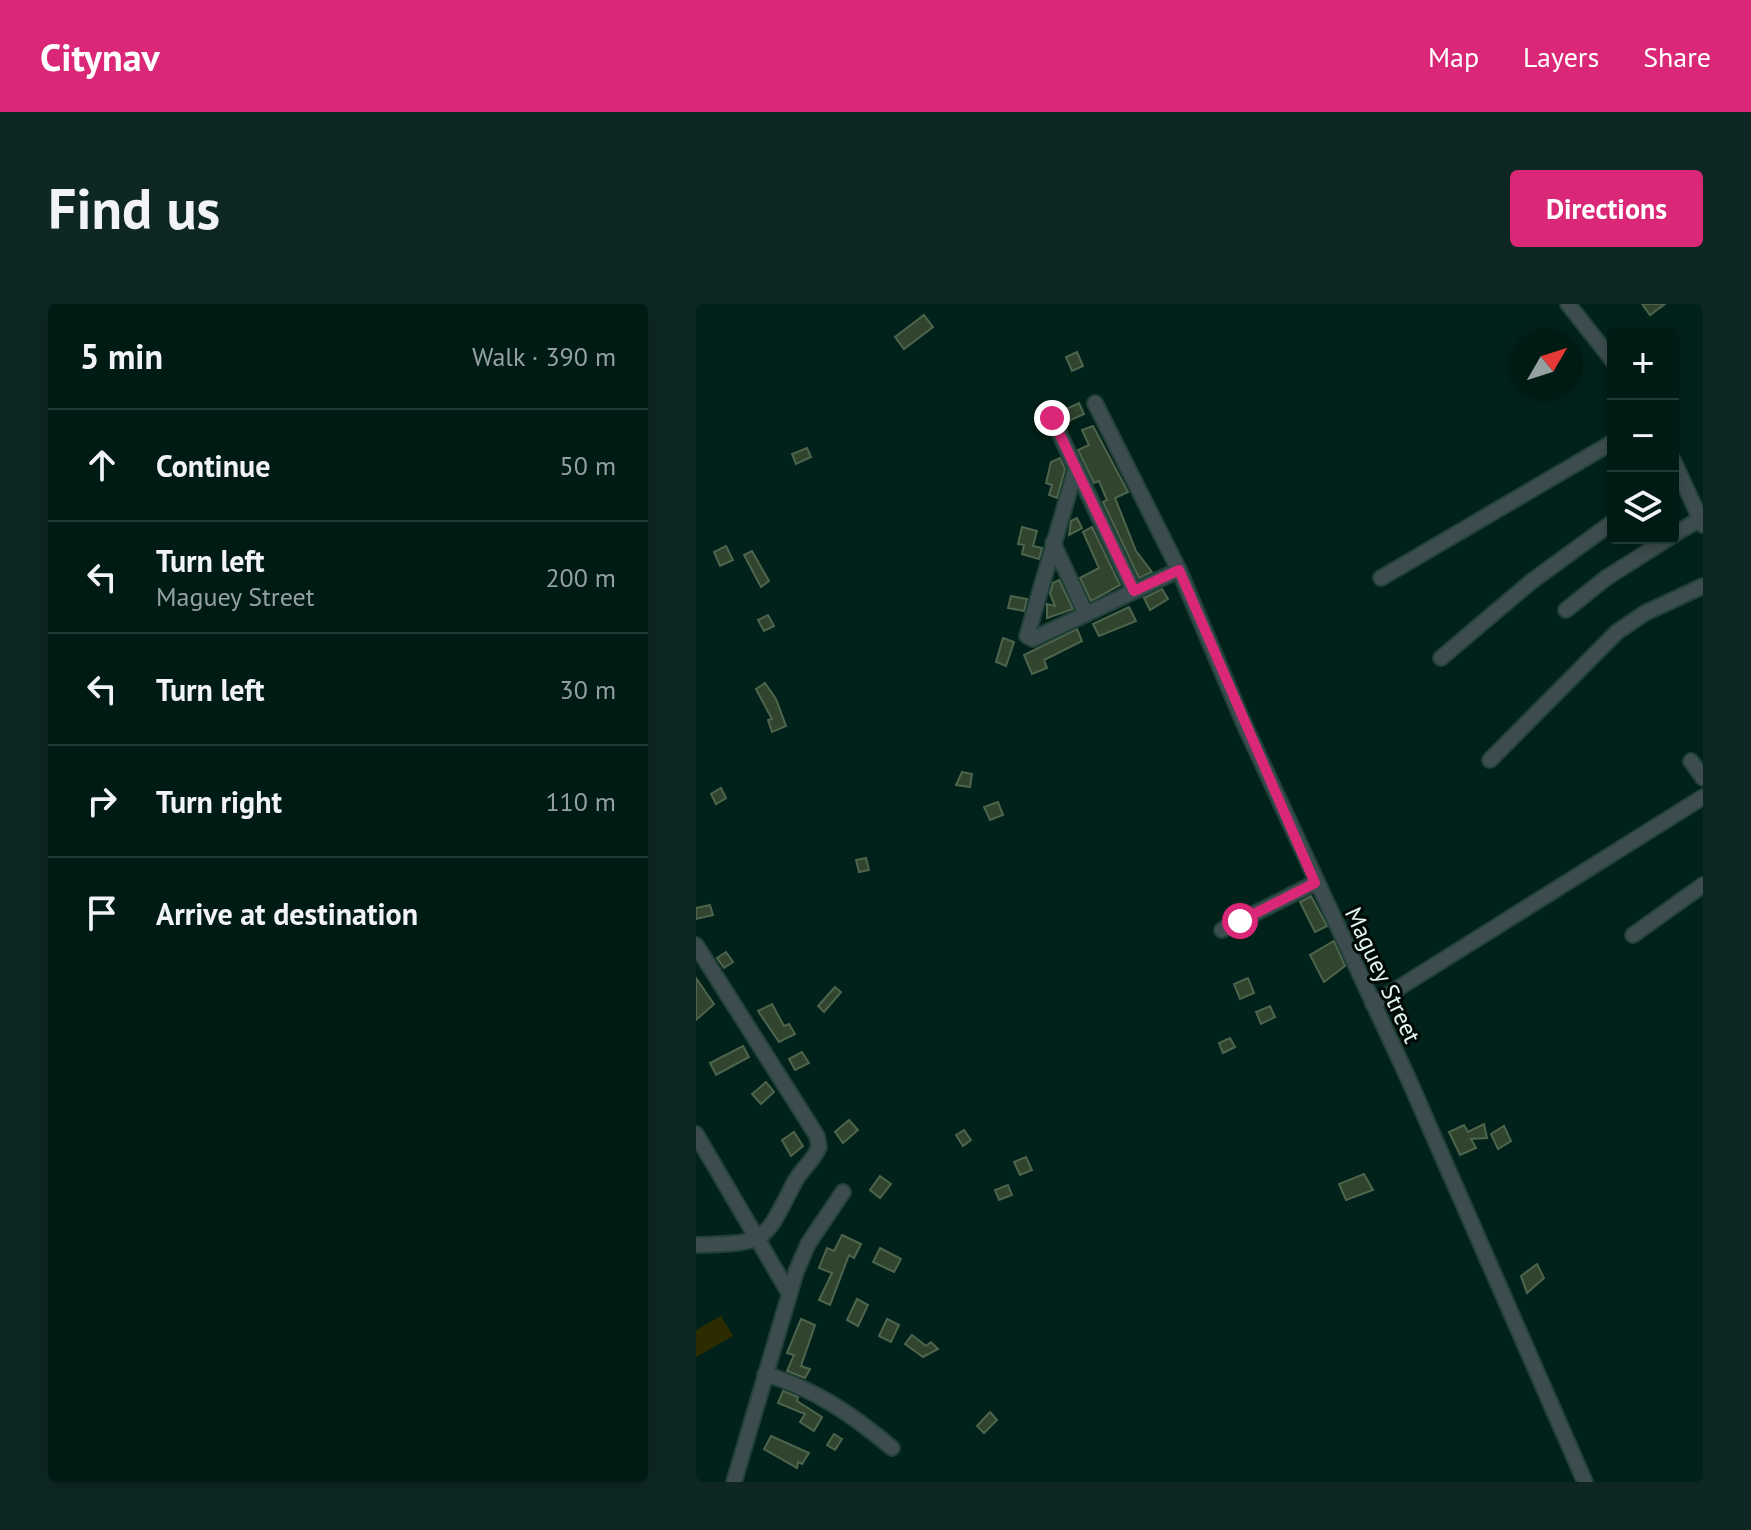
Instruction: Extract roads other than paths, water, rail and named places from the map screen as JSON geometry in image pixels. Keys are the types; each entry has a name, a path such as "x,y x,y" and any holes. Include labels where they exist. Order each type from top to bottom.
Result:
{"street":[{"path":"1568,304 1607,353"},
{"name":"Maguey Street","path":"1095,403 1179,570 1315,883 1373,1004 1585,1482"},
{"path":"1052,418 1134,591"},
{"path":"1381,578 1607,446"},
{"path":"1076,468 1026,634 1033,639 1179,570"},
{"path":"1679,482 1702,522 1679,533"},
{"path":"1441,658 1532,581 1607,526"},
{"path":"1053,543 1086,614"},
{"path":"1566,610 1606,578 1660,544"},
{"path":"1490,760 1617,632 1645,613 1703,586"},
{"path":"1691,761 1703,778"},
{"path":"1373,1004 1703,797"},
{"path":"1222,930 1315,883"},
{"path":"1633,935 1703,885"},
{"path":"696,1245 757,1241 778,1220 797,1176 817,1153 819,1141 698,953"},
{"path":"696,1134 789,1293"},
{"path":"734,1482 789,1293 808,1244 843,1192"},
{"path":"765,1374 813,1392 840,1407 892,1448"}]}
